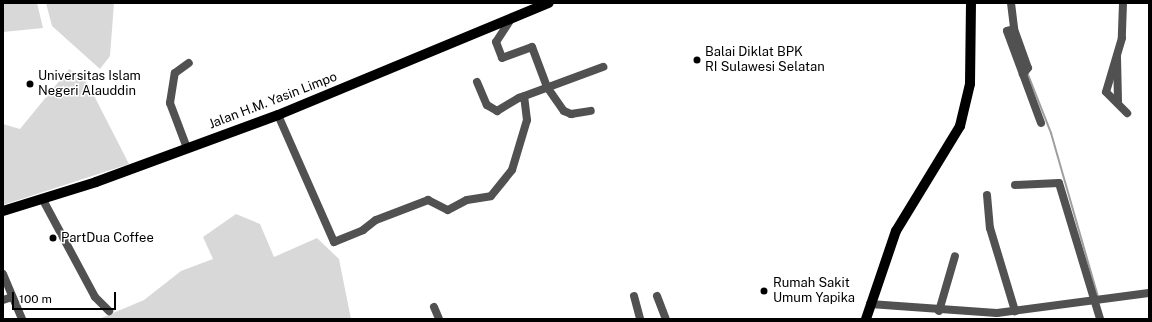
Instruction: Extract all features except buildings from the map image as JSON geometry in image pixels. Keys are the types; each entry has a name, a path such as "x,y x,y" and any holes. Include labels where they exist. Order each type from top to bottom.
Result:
{"main road":[{"name":"Jalan H.M. Yasin Limpo","path":"3,211 43,200 278,115 549,3"},
{"path":"866,319 896,231 960,126 970,84 971,3"}],"street":[{"path":"1011,3 1011,30 1040,124"},
{"path":"1123,3 1123,28 1106,92 1118,101 1127,113"},
{"path":"511,19 496,42 502,58 532,47 547,87 564,111 571,114 591,111"},
{"path":"1117,55 1118,101"},
{"path":"187,148 170,103 174,73 189,62"},
{"path":"477,82 483,99 494,110 547,87 604,67"},
{"path":"278,115 334,242 363,230 376,220 428,200 448,210 467,200 491,196 512,170 527,120 524,96"},
{"path":"1015,185 1059,183 1097,299 1100,319"},
{"path":"987,195 990,228 1015,311"},
{"path":"43,200 95,297 109,310"},
{"path":"939,311 955,256"},
{"path":"3,274 22,319"},
{"path":"870,304 939,311 1015,311 1149,293"},
{"path":"634,296 640,319"},
{"path":"657,296 666,319"},
{"path":"3,300 12,297"},
{"path":"434,307 439,319"}],"shaded area":[{"path":"3,3 37,3 43,28 3,32"},
{"path":"46,3 114,3 110,56 100,69 52,26"},
{"path":"69,69 85,78 129,164 3,205 3,124 20,129"},
{"path":"236,214 260,224 274,257 317,238 339,259 351,319 99,319 144,300 181,271 213,259 203,237"}],"waterway":[{"path":"1027,72 1051,133 1098,297"}],"place":[{"name":"Balai Diklat BPK RI Sulawesi Selatan","path":"697,60"},
{"name":"Universitas Islam Negeri Alauddin","path":"30,84"},
{"name":"PartDua Coffee","path":"53,238"},
{"name":"Rumah Sakit Umum Yapika","path":"764,291"}]}
